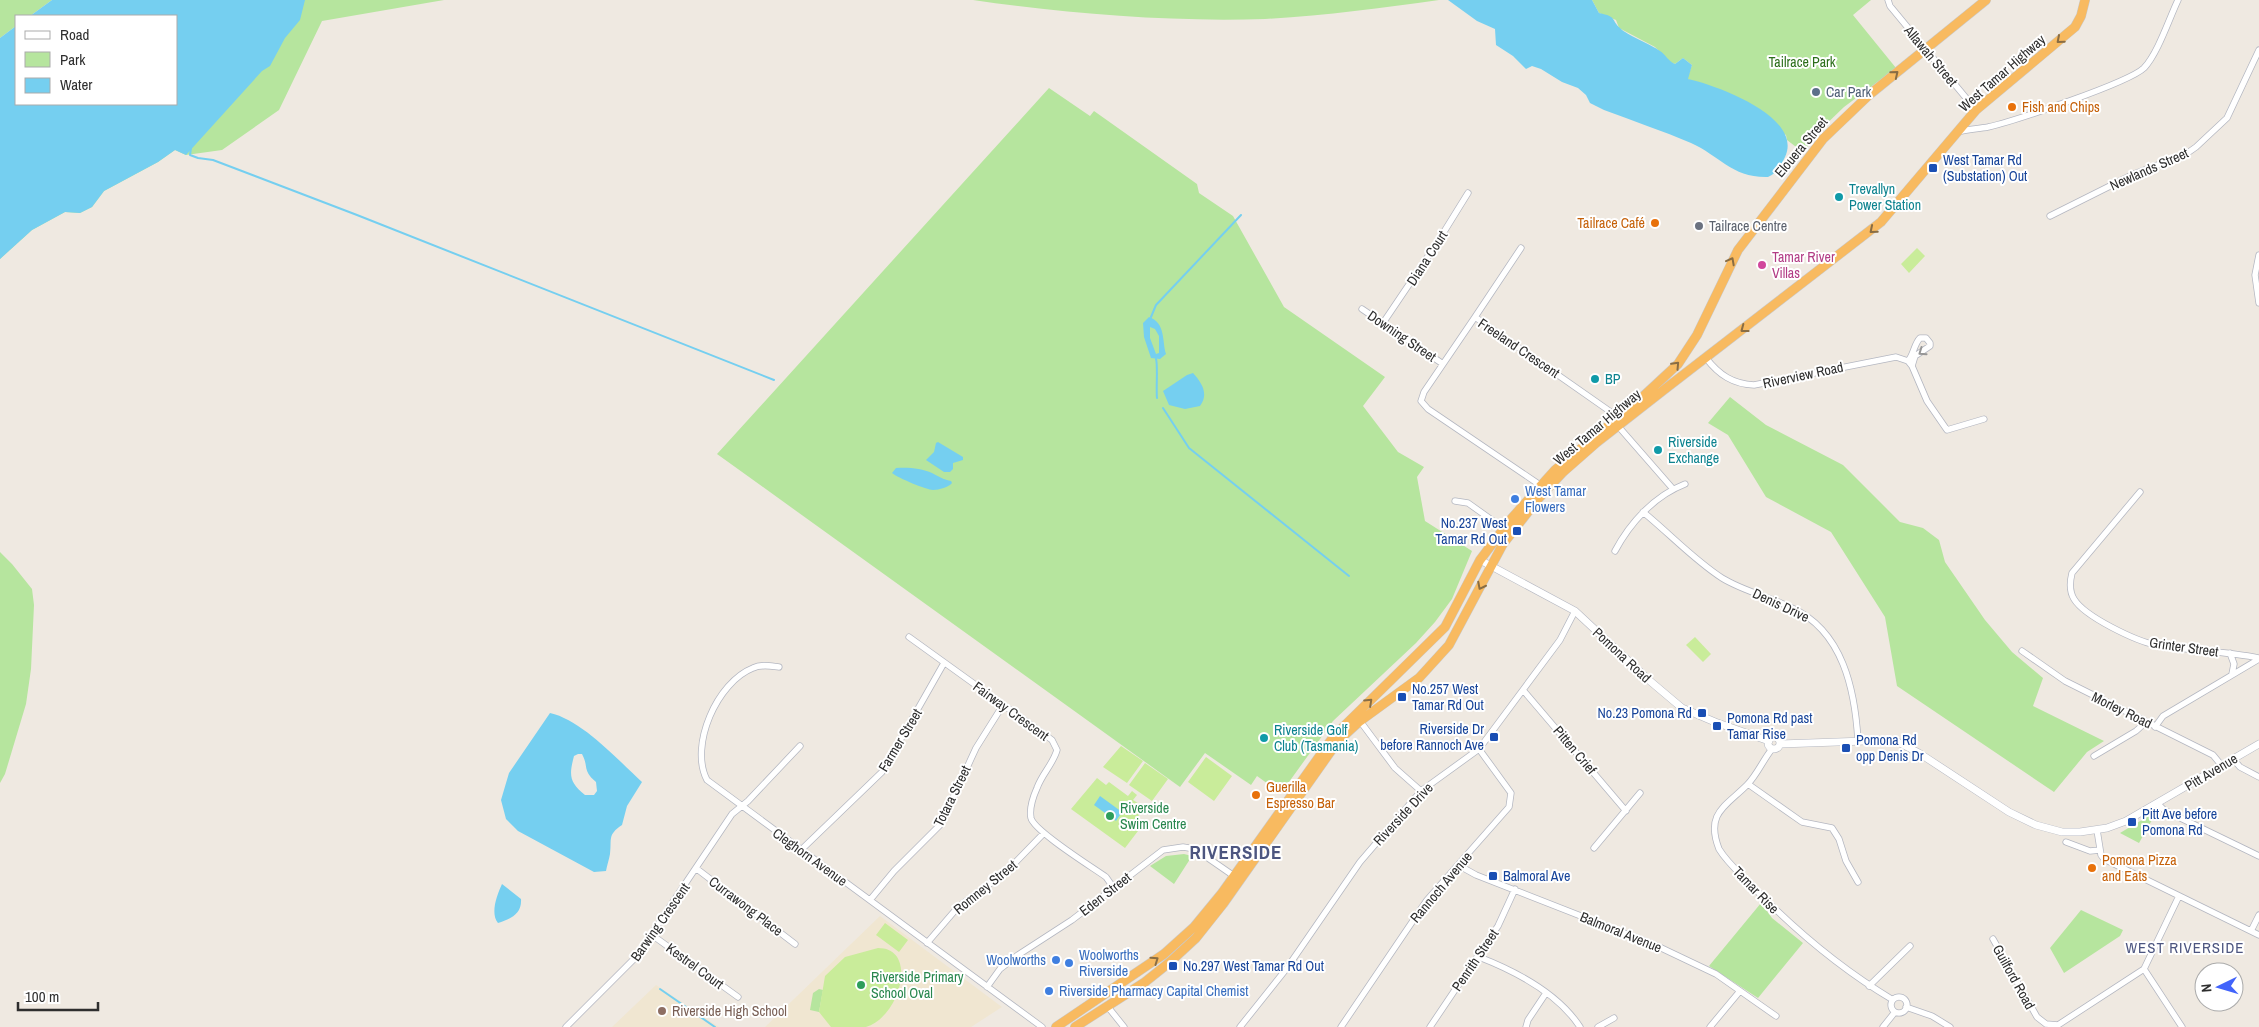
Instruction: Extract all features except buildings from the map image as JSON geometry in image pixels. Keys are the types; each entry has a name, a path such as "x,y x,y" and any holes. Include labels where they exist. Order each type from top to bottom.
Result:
{"highway":[{"name":"Elouera Street","path":"1689,349 1738,250 1814,150 1842,119 1986,0"},
{"name":"West Tamar Highway","path":"1056,1027 1180,941 1208,912 1334,736 1445,627 1480,560 1503,528 1540,485 1571,456 1705,359 1882,222 1974,114 2075,27 2081,16 2085,0"},
{"name":"West Tamar Highway","path":"1075,1027 1157,973 1196,938 1223,904 1338,741 1360,721 1419,678 1434,664 1457,633 1503,544 1544,492 1656,385 1689,349"},
{"path":"1689,349 1705,359"},
{"path":"1099,997 1108,1007"}],"street":[{"name":"Allawah Street","path":"1888,0 1890,6 1974,114 1974,123 1980,128"},
{"path":"1958,132 1980,128 2082,95 2138,73 2148,62 2178,0"},
{"name":"Newlands Street","path":"2050,216 2134,174 2186,154 2227,118 2259,50"},
{"name":"Diana Court","path":"1383,323 1437,243 1468,192"},
{"path":"1475,317 1521,248"},
{"path":"2259,255 2255,276 2259,303"},
{"name":"Downing Street","path":"1362,309 1443,364"},
{"name":"Freeland Crescent","path":"1540,485 1423,405 1422,396 1475,317 1618,422 1673,489"},
{"path":"1910,363 1915,356 1930,346 1929,340 1923,337 1918,340 1910,363 1927,402 1949,432 1984,419"},
{"name":"Riverview Road","path":"1705,359 1726,378 1754,385 1890,357 1910,363"},
{"path":"1615,551 1621,539 1643,512 1673,489 1685,484"},
{"name":"Grinter Street","path":"2140,492 2072,573 2070,586 2074,599 2080,606 2110,626 2144,642 2259,658"},
{"path":"1455,501 1468,503 1503,528"},
{"name":"Denis Drive","path":"1643,512 1723,579 1795,609 1818,624 1837,648 1843,664 1856,714 1858,741"},
{"name":"Pomona Road","path":"1480,560 1575,611 1652,684 1682,708 1769,741"},
{"name":"Riverside Drive","path":"1240,1027 1288,968 1360,862 1421,791 1479,749 1560,640 1575,611"},
{"name":"Fairway Crescent","path":"909,637 1056,744 1055,756 1041,777 1030,811 1033,823 1106,877 1113,888"},
{"name":"Morley Road","path":"2022,651 2064,681 2213,755 2222,766"},
{"path":"2230,653 2234,664 2231,676"},
{"path":"2155,727 2163,716 2259,658"},
{"name":"Farmer Street","path":"801,850 882,772 944,662"},
{"name":"Cleghorn Avenue","path":"779,667 759,665 743,673 735,679 713,711 702,741 701,761 707,780 741,807 1042,1027"},
{"name":"Pitten Crief","path":"1523,690 1626,811"},
{"name":"Totara Street","path":"870,900 894,872 941,824 976,748 1003,705"},
{"path":"1360,721 1395,768 1421,791"},
{"path":"2094,756 2136,731 2146,722"},
{"path":"1775,738 1778,739 1780,744 1777,749 1772,749 1769,746 1769,741 1775,738"},
{"name":"Pitt Avenue","path":"1858,741 1889,740 1900,743 2023,820 2062,832 2097,830 2126,821 2259,744"},
{"path":"1780,744 1858,741"},
{"name":"Barwing Crescent","path":"566,1027 624,970 652,935 732,814 800,746"},
{"name":"Rannoch Avenue","path":"1341,1027 1427,900 1505,812 1510,802 1511,793 1508,787 1479,749"},
{"name":"Tamar Rise","path":"1772,749 1748,784 1725,804 1717,814 1714,829 1718,849 1780,915 1805,938 1870,986 1893,1000"},
{"path":"2233,759 2240,767 2259,777"},
{"path":"1748,784 1802,822 1832,828 1836,833 1846,861 1858,882"},
{"path":"1594,848 1640,793"},
{"path":"2157,803 2164,810 2259,856"},
{"path":"2097,830 2100,850 2104,859 2259,935"},
{"name":"Romney Street","path":"927,943 958,907 1006,872 1044,833"},
{"path":"2066,842 2090,852 2100,850"},
{"name":"Eden Street","path":"987,987 1000,970 1018,955 1066,925 1158,853 1172,848 1195,849 1234,876"},
{"name":"Balmoral Avenue","path":"1458,866 1655,945 1716,974 1776,1016"},
{"name":"Currawong Place","path":"697,869 795,944"},
{"name":"Penrith Street","path":"1430,1027 1479,957 1498,926 1515,889"},
{"path":"2179,896 2144,969 2182,1027"},
{"path":"2251,931 2259,915"},
{"name":"Kestrel Court","path":"652,935 738,998"},
{"name":"Guilford Road","path":"1993,939 2037,1017 2046,1024 2058,1025 2144,969"},
{"path":"1870,986 1910,946"},
{"path":"1479,957 1504,966 1546,992 1564,1007 1580,1027"},
{"path":"1710,1027 1740,990"},
{"path":"1526,1027 1528,1020 1546,992"},
{"path":"1896,1012 1892,1007 1893,1000 1899,997 1903,999 1906,1007"},
{"path":"1108,1007 1124,1027"},
{"path":"1883,1027 1896,1012 1900,1012 1906,1007"},
{"path":"1906,1007 1932,1016 1950,1027"},
{"path":"1598,1027 1614,1018"}],"shaded area":[{"path":"880,916 1002,1007 971,1027 765,1027"},
{"name":"Riverside High School","path":"656,985 719,1027 612,1027"}],"green space":[{"path":"0,0 52,0 31,15 15,15 15,27 0,38"},
{"path":"277,0 444,0 322,21 279,110 222,150 186,155 175,150 158,162 104,191 92,207 80,213 65,212 32,230 0,259 0,239 217,74"},
{"path":"973,0 1439,0 1309,16 1228,20 1118,16"},
{"name":"Tailrace Park","path":"1592,0 1871,0 1853,15 1896,68 1844,107 1814,136 1804,153 1787,140 1786,135 1726,93 1687,79 1692,65 1683,58 1675,64 1670,62 1655,47 1619,28 1616,20 1599,13"},
{"path":"1049,88 1090,116 1094,111 1197,184 1199,193 1233,216 1284,307 1385,377 1363,406 1398,452 1424,467 1417,477 1425,521 1472,551 1452,599 1435,622 1416,643 1333,721 1281,793 1257,776 1251,785 1205,753 1180,787 717,454"},
{"path":"1917,248 1925,256 1909,273 1901,264"},
{"path":"1730,397 1766,425 1843,465 1900,522 1923,528 1939,540 1945,562 1985,620 2012,652 2043,678 2033,706 2104,741 2087,752 2054,792 1897,686 1885,617 1831,532 1766,497 1728,435 1708,423"},
{"path":"0,552 32,589 34,605 31,669 26,704 5,774 0,783"},
{"path":"1695,637 1711,654 1703,662 1686,645"},
{"path":"1121,746 1143,761 1127,783 1103,767"},
{"path":"1206,757 1232,776 1214,801 1188,782"},
{"path":"1145,763 1168,779 1152,801 1129,785"},
{"name":"Riverside Swim Centre","path":"1097,778 1106,785 1109,782 1128,796 1132,791 1137,795 1133,800 1144,807 1134,823 1138,831 1125,848 1071,809"},
{"path":"2157,811 2139,843 2120,833"},
{"path":"1184,854 1192,856 1174,884 1150,866 1166,856"},
{"path":"1761,903 1772,918 1803,943 1758,998 1709,966"},
{"path":"2081,910 2123,930 2120,936 2064,973 2050,948"},
{"path":"885,923 908,940 899,952 876,935"},
{"name":"Riverside Primary School Oval","path":"878,948 891,951 898,959 901,970 896,998 878,1021 866,1027 831,1027 819,1012 825,976 845,957"},
{"path":"819,989 823,990 819,1012 810,1010 813,993"}],"water":[{"path":"52,0 305,0 300,20 285,38 270,66 262,71 186,155 175,150 158,162 104,191 92,207 80,213 65,212 32,230 0,259 0,38 15,27 15,105 178,105 178,15 31,15"},
{"path":"1448,0 1592,0 1599,13 1611,17 1623,31 1656,48 1675,64 1683,58 1692,65 1688,79 1718,88 1736,96 1770,116 1782,129 1787,142 1785,157 1776,171 1768,177 1745,174 1735,170 1691,143 1604,110 1590,103 1586,95 1578,88 1562,82 1541,69 1532,66 1526,69 1513,56 1496,45 1495,29 1477,21"},
{"path":"1149,317 1158,323 1161,328 1166,354 1160,359 1151,358 1144,337 1143,323","holes":["1150,327 1155,329 1159,336 1159,353 1156,354 1150,338"]},
{"path":"1193,373 1204,393 1203,402 1200,406 1185,409 1169,405 1163,391"},
{"path":"938,442 963,457 963,460 953,463 953,469 950,472 944,472 926,460 934,452"},
{"path":"896,468 924,470 952,483 941,489 930,489 895,475 892,473"},
{"path":"550,713 562,717 587,732 642,782 627,806 622,825 612,835 606,871 594,872 518,831 506,819 501,800 509,773","holes":["582,754 587,771 596,782 597,791 594,795 585,795 573,782 571,768 574,756"]},
{"path":"1100,796 1122,812 1116,821 1094,805"},
{"path":"502,884 521,899 521,904 520,909 515,915 498,923 494,909"}],"waterway":[{"path":"191,148 190,155 213,160 357,215 774,380"},
{"path":"1151,317 1156,305 1241,215"},
{"path":"1156,359 1157,398"},
{"path":"1163,408 1189,448 1349,576"},
{"path":"660,989 715,1027"}],"place":[{"name":"Car Park","path":"1816,92"},
{"name":"Fish and Chips","path":"2012,107"},
{"name":"West Tamar Rd (Substation) Out","path":"1933,168"},
{"name":"Trevallyn Power Station","path":"1839,197"},
{"name":"Tailrace Café","path":"1655,223"},
{"name":"Tailrace Centre","path":"1699,226"},
{"name":"Tamar River Villas","path":"1762,265"},
{"name":"BP","path":"1595,379"},
{"name":"Riverside Exchange","path":"1658,450"},
{"name":"West Tamar Flowers","path":"1515,499"},
{"name":"No.237 West Tamar Rd Out","path":"1517,531"},
{"name":"No.257 West Tamar Rd Out","path":"1402,697"},
{"name":"No.23 Pomona Rd","path":"1702,713"},
{"name":"Pomona Rd past Tamar Rise","path":"1717,726"},
{"name":"Riverside Dr before Rannoch Ave","path":"1494,737"},
{"name":"Riverside Golf Club (Tasmania)","path":"1264,738"},
{"name":"Pomona Rd opp Denis Dr","path":"1846,748"},
{"name":"Guerilla Espresso Bar","path":"1256,795"},
{"name":"Riverside Swim Centre","path":"1110,816"},
{"name":"Pitt Ave before Pomona Rd","path":"2132,822"},
{"name":"Pomona Pizza and Eats","path":"2092,868"},
{"name":"Balmoral Ave","path":"1493,876"},
{"name":"Woolworths","path":"1056,960"},
{"name":"Woolworths Riverside","path":"1069,963"},
{"name":"No.297 West Tamar Rd Out","path":"1173,966"},
{"name":"Riverside Primary School Oval","path":"861,985"},
{"name":"Riverside Pharmacy Capital Chemist","path":"1049,991"},
{"name":"Riverside High School","path":"662,1011"}],"district":[{"name":"RIVERSIDE","path":"1236,852"},
{"name":"WEST RIVERSIDE","path":"2185,948"}]}
